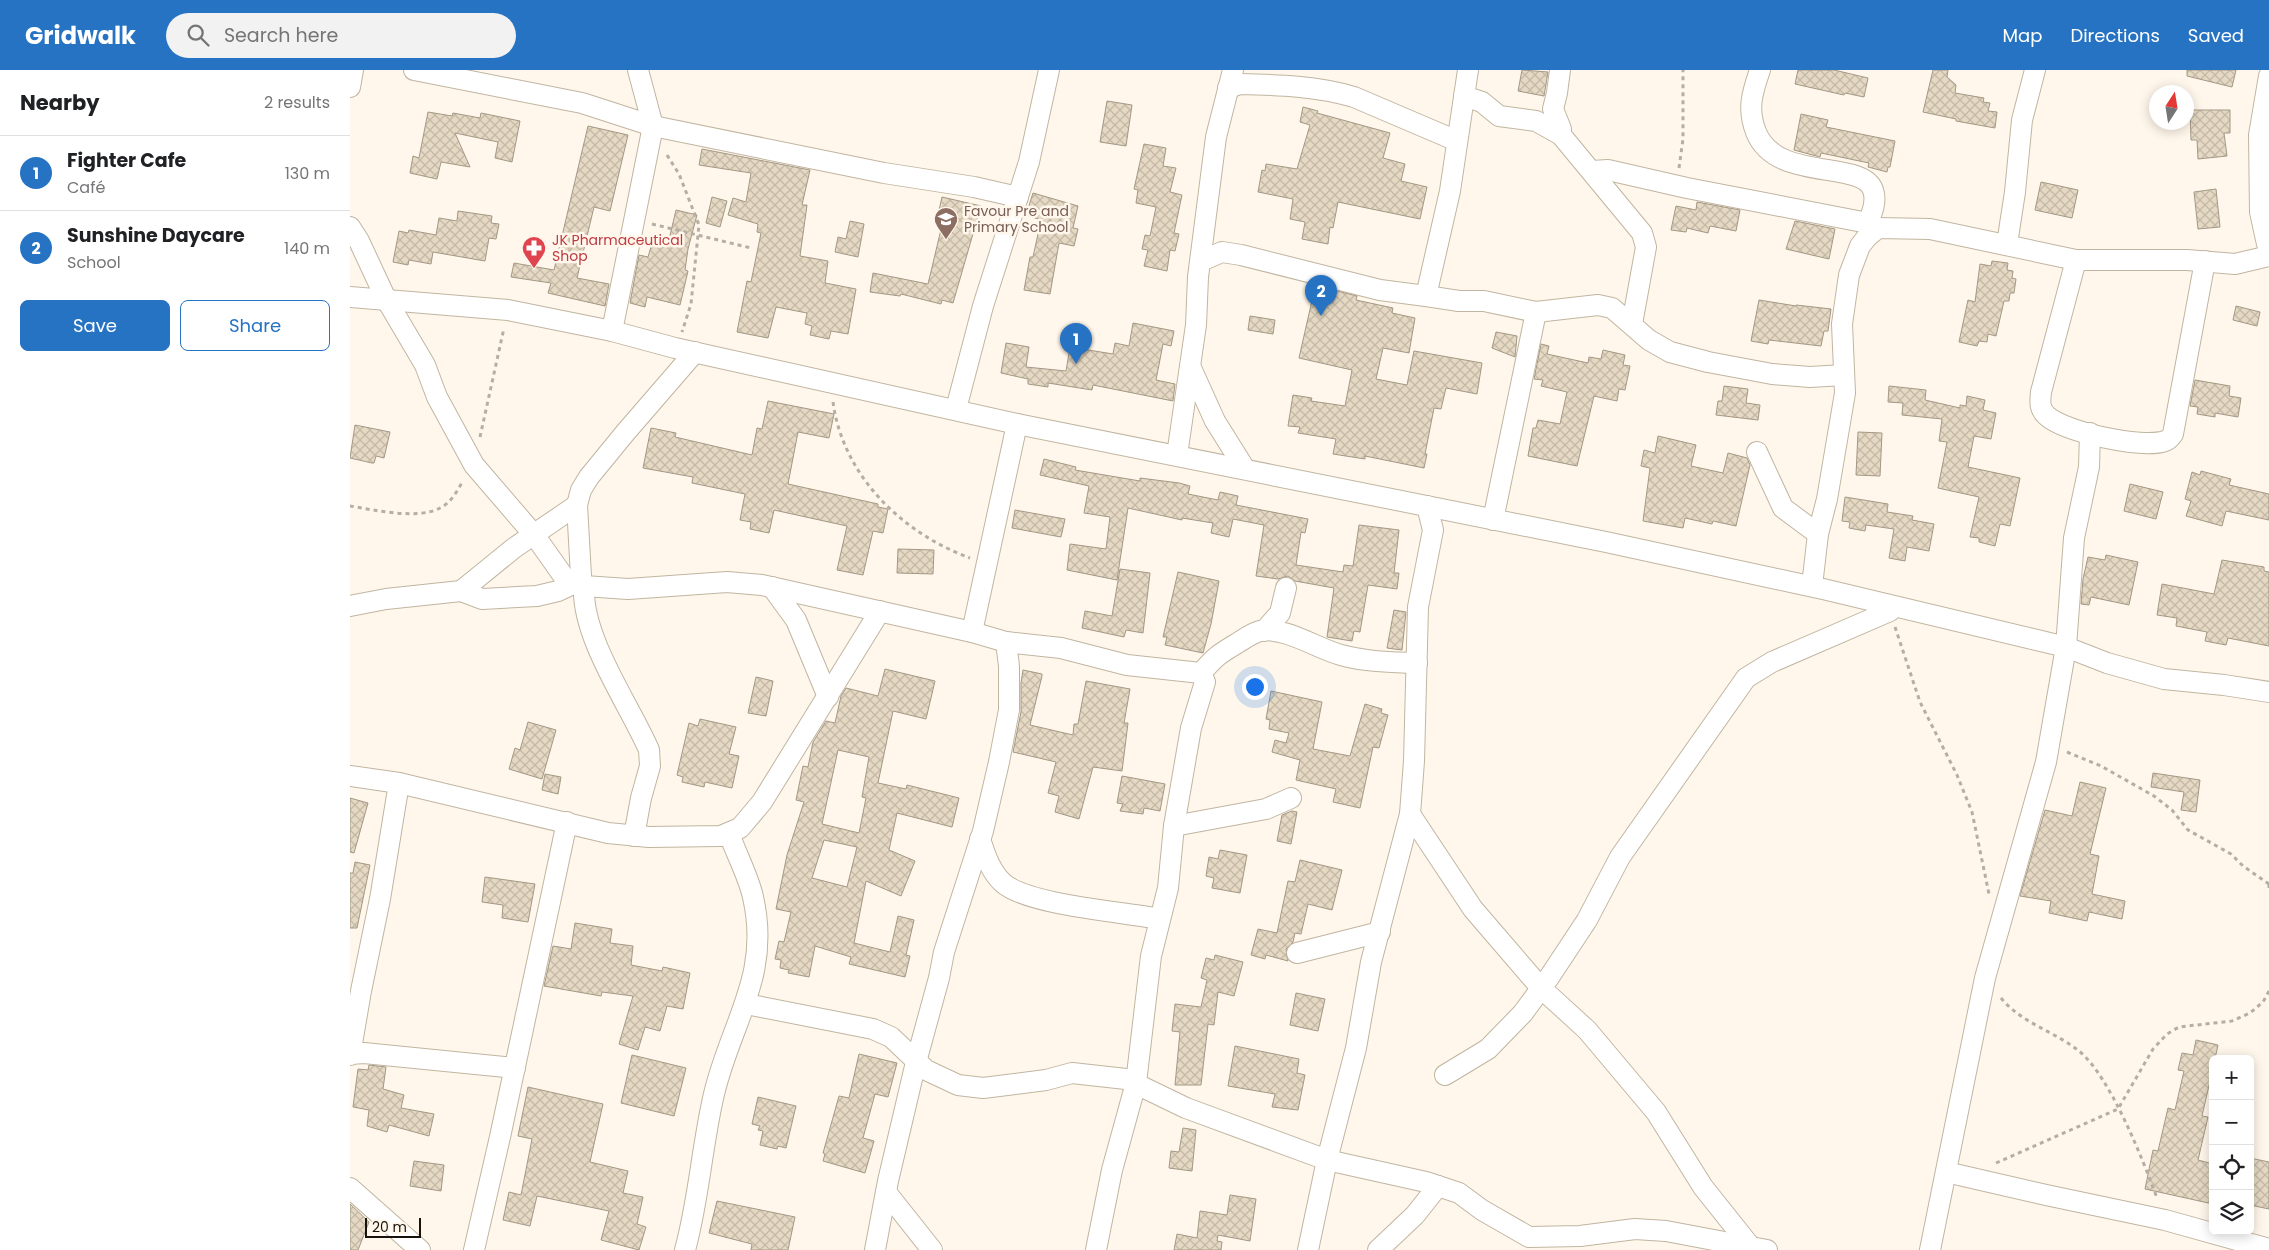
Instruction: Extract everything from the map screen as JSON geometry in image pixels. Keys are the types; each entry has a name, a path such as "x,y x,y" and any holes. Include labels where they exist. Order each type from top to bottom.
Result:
{"street":[{"path":"350,88 353,70"},
{"path":"414,70 582,103 652,130 884,173 974,187 1018,197"},
{"path":"612,331 652,130 638,70"},
{"path":"956,409 983,306 1029,162 1049,70"},
{"path":"1426,296 1450,192 1468,70"},
{"path":"1560,70 1557,93 1552,109 1561,130 1561,135"},
{"path":"1760,70 1752,96 1751,118 1759,139 1767,151 1799,165 1850,174 1871,185 1874,191 1873,226 1860,246 1849,275 1842,324 1845,393 1827,499 1818,534 1812,586"},
{"path":"2007,244 2015,192 2022,120 2035,70"},
{"path":"2269,76 2259,135 2260,212 2269,244"},
{"path":"1177,456 1191,368 1216,137 1230,79 1240,84 1319,88 1354,96 1457,141"},
{"path":"1464,96 1482,102 1499,116 1536,121 1561,135 1642,233 1646,247 1632,324"},
{"path":"1592,171 1608,170 1873,226 1930,229 2076,260 2205,261 2235,264 2269,256"},
{"path":"350,228 359,241 386,299 422,359 447,416 474,465 535,536 564,577 580,585"},
{"path":"1201,262 1222,252 1241,255 1380,290 1459,301 1484,301 1536,312 1598,305 1612,308 1650,340 1670,352 1708,362 1772,374 1844,375"},
{"path":"2076,260 2041,392 2040,407 2046,416 2069,429 2140,443 2166,441 2173,434 2205,261"},
{"path":"350,297 508,310 612,331 675,348 1018,424 1812,586 2066,647 2107,663 2164,679 2269,692"},
{"path":"1493,520 1536,312"},
{"path":"634,836 640,798 650,766 649,750 594,637 585,610 580,585 577,506 581,490 589,476 695,352"},
{"path":"1191,368 1214,421 1245,469"},
{"path":"972,632 1018,424"},
{"path":"1930,1250 1985,978 2046,762 2066,647 2074,538 2089,467 2090,434"},
{"path":"1757,452 1784,508 1818,534"},
{"path":"461,591 514,548 535,536 577,506"},
{"path":"1308,1250 1326,1160 1356,1048 1362,1008 1410,814 1420,591 1433,530 1427,506"},
{"path":"350,606 386,599 461,591 482,599 537,596 580,585 628,588 727,582 772,588 972,632 1006,642 1061,648 1127,665 1201,673"},
{"path":"772,588 796,620 807,642 828,697"},
{"path":"1264,631 1280,613 1286,588"},
{"path":"1445,1075 1488,1048 1523,1013 1587,920 1620,857 1746,678 1772,662 1890,610"},
{"path":"350,776 399,783 608,833 690,838 721,836 740,828 762,802 880,612"},
{"path":"1201,673 1216,655 1258,632 1264,631 1279,632 1339,655 1372,662 1417,663"},
{"path":"874,1250 916,1062 939,978 944,952 980,838 1000,762 1009,710 1009,666 1006,642"},
{"path":"1096,1250 1112,1170 1136,1083 1151,956 1168,888 1174,826 1191,728 1205,682 1201,673"},
{"path":"399,783 380,899 350,1054 364,1052 515,1068"},
{"path":"1174,826 1266,809 1291,798"},
{"path":"1410,814 1473,909 1541,988 1587,1030 1656,1112 1703,1187 1758,1248"},
{"path":"474,1250 567,822"},
{"path":"685,1250 691,1227 714,1095 722,1067 746,1004 759,949 753,895 728,833"},
{"path":"980,838 993,871 1014,890 1072,905 1160,919"},
{"path":"1297,953 1380,932"},
{"path":"746,1004 873,1029 891,1037 916,1062 939,1078 958,1085 983,1088 1046,1080 1072,1073 1136,1083 1186,1108 1326,1160 1438,1186 1459,1193 1482,1210 1535,1243 1635,1229 1666,1231 1758,1248"},
{"path":"1946,1172 2166,1220 2269,1249"},
{"path":"1378,1250 1415,1215 1438,1186"},
{"path":"350,1188 420,1250"},
{"path":"886,1192 932,1250"}],"path":[{"path":"1674,185 1681,156 1683,70"},
{"path":"652,130 678,174 699,225 691,304 675,348"},
{"path":"635,218 698,236 751,248"},
{"path":"350,506 394,512 425,513 441,508 452,499 474,465 508,310"},
{"path":"830,382 834,416 842,441 848,457 868,487 906,522 935,542 987,564"},
{"path":"1890,610 1920,702 1957,776 1972,812 1990,899"},
{"path":"2049,743 2101,766 2154,796 2172,810 2188,830 2224,850 2269,884 2269,891"},
{"path":"1985,978 2011,1010 2079,1051 2103,1080 2150,1178 2166,1220"},
{"path":"1967,1176 2118,1109 2153,1050 2167,1034 2179,1027 2232,1021 2250,1013 2263,1002 2269,991"}],"building":[{"path":"1522,70 1548,72 1544,96 1518,91"},
{"path":"1798,70 1834,70 1868,78 1864,97 1845,93 1844,95 1795,84"},
{"path":"1933,70 1948,70 1947,77 1956,85 1955,93 1984,98 1983,102 1990,103 1988,111 1997,112 1995,128 1956,121 1956,119 1923,112"},
{"path":"2187,70 2236,70 2232,87 2187,76"},
{"path":"1107,101 1132,105 1126,146 1100,142"},
{"path":"1303,107 1318,111 1317,113 1390,133 1383,158 1405,164 1401,181 1427,187 1420,219 1338,202 1333,228 1330,227 1328,244 1302,239 1305,222 1290,219 1293,199 1258,192 1262,170 1265,171 1266,164 1297,169 1310,125 1300,122"},
{"path":"2194,110 2230,110 2230,133 2224,133 2227,156 2198,159 2197,140 2191,140 2191,130 2194,130"},
{"path":"428,112 452,116 453,113 480,118 481,113 520,121 512,162 495,158 498,142 455,133 470,167 441,162 437,179 410,173 413,156 419,158"},
{"path":"1801,114 1828,120 1826,127 1895,141 1890,167 1888,167 1887,172 1868,167 1869,163 1821,153 1820,157 1794,150"},
{"path":"588,126 628,135 610,211 594,207 577,278 609,284 605,306 548,293 551,283 511,277 514,263 554,270"},
{"path":"1144,144 1166,148 1163,166 1176,168 1170,192 1182,195 1174,233 1179,234 1175,251 1170,250 1167,271 1144,266 1148,250 1142,249 1145,235 1150,236 1156,207 1136,203 1138,190 1134,189"},
{"path":"702,149 810,170 802,205 807,205 800,256 828,261 825,283 856,289 848,334 831,331 829,339 810,335 812,326 805,324 807,313 776,307 768,338 737,332 747,281 751,282 761,233 757,232 758,224 728,215 733,198 746,202 751,173 699,165"},
{"path":"2041,182 2078,190 2072,218 2035,210"},
{"path":"2216,189 2220,227 2198,229 2194,192"},
{"path":"1033,193 1078,206 1073,228 1078,229 1074,246 1059,243 1050,294 1024,290 1030,257 1033,257 1041,220 1026,215"},
{"path":"712,197 727,201 720,227 706,223"},
{"path":"942,197 981,206 953,303 942,300 941,304 901,294 900,296 870,292 873,273 928,284 944,217 938,215"},
{"path":"1697,202 1740,210 1736,231 1710,226 1708,233 1687,228 1686,232 1671,230 1676,206 1696,210"},
{"path":"676,210 697,215 688,249 685,270 688,271 680,305 647,297 645,307 630,303 639,255 648,257 653,240 668,244"},
{"path":"458,211 492,216 491,223 499,224 496,239 489,238 485,261 433,252 431,264 409,260 408,265 393,262 399,231 408,233 409,230 436,235 439,218 457,221"},
{"path":"850,221 864,224 858,257 835,252 838,237 846,239"},
{"path":"1795,221 1835,229 1829,259 1786,249"},
{"path":"1992,261 2008,263 2007,270 2013,271 2012,278 2016,279 2014,293 2010,293 2009,301 2004,301 1996,336 1988,334 1987,342 1979,341 1977,346 1959,342 1968,300 1975,302 1980,264 1991,266"},
{"path":"1329,289 1357,296 1356,300 1393,308 1392,313 1415,318 1409,353 1383,348 1376,379 1407,385 1414,351 1482,363 1477,394 1446,388 1441,409 1434,408 1424,468 1365,456 1365,459 1333,454 1336,439 1298,433 1300,427 1288,426 1293,395 1312,398 1311,401 1345,406 1352,370 1299,358 1313,296 1327,298"},
{"path":"1759,300 1831,309 1828,331 1824,331 1821,346 1769,340 1768,344 1751,341"},
{"path":"2236,306 2260,312 2257,326 2233,320"},
{"path":"1250,316 1275,320 1273,334 1248,330"},
{"path":"1133,323 1174,331 1171,346 1163,344 1156,380 1175,384 1173,401 1093,385 1092,390 1048,383 1048,387 1028,384 1028,379 1001,373 1006,343 1029,347 1026,367 1066,371 1070,347 1113,354 1115,343 1129,346"},
{"path":"1496,332 1517,336 1515,357 1492,348"},
{"path":"1541,344 1549,346 1547,354 1588,363 1589,357 1601,359 1603,350 1625,355 1623,365 1630,366 1625,390 1619,389 1617,401 1594,396 1577,466 1528,456 1533,428 1536,428 1538,420 1560,424 1567,392 1541,386 1543,380 1534,379"},
{"path":"2195,380 2230,386 2229,396 2241,398 2238,417 2215,413 2215,417 2197,414 2198,407 2190,406"},
{"path":"1724,386 1748,389 1746,403 1760,405 1758,420 1716,415 1718,401 1722,401"},
{"path":"1889,386 1926,390 1925,400 1960,408 1960,405 1966,406 1967,396 1985,400 1983,410 1996,413 1991,439 1974,436 1968,467 2020,478 2010,526 2000,524 1995,546 1979,542 1979,538 1970,537 1979,497 1938,488 1947,442 1939,441 1942,419 1902,415 1903,403 1888,402"},
{"path":"768,401 834,414 829,438 798,432 788,484 878,504 878,507 888,509 883,533 873,531 863,575 837,570 847,526 774,510 769,533 750,529 751,522 740,520 745,494 692,483 693,477 643,468 651,428 676,433 675,437 752,455 757,428 762,429"},
{"path":"355,425 390,432 384,458 376,456 374,463 372,463 350,458"},
{"path":"1858,432 1882,433 1880,476 1856,475"},
{"path":"1658,436 1696,445 1691,466 1723,473 1728,453 1747,458 1750,465 1736,526 1713,521 1712,524 1685,518 1683,528 1643,521 1650,468 1641,466 1644,450 1655,453"},
{"path":"1044,459 1076,467 1075,470 1140,481 1140,478 1179,483 1190,486 1188,494 1218,500 1220,492 1238,496 1236,505 1308,519 1305,533 1301,532 1296,565 1343,572 1344,565 1353,566 1359,525 1399,530 1394,573 1399,573 1397,589 1368,585 1360,632 1354,631 1352,641 1327,637 1334,588 1295,581 1288,576 1278,579 1256,576 1264,525 1233,519 1229,537 1211,533 1213,523 1182,518 1182,520 1128,508 1117,580 1067,570 1070,544 1106,549 1110,517 1084,513 1089,486 1040,475"},
{"path":"2201,471 2231,479 2229,485 2269,494 2269,520 2226,511 2222,526 2186,516 2191,501 2185,499 2192,472 2200,475"},
{"path":"2130,484 2163,492 2156,519 2124,511"},
{"path":"1845,497 1888,504 1887,512 1913,516 1912,520 1934,524 1929,551 1907,547 1905,561 1889,558 1894,529 1866,525 1865,531 1849,528 1850,522 1842,521"},
{"path":"1015,510 1065,519 1061,537 1012,528"},
{"path":"898,549 934,550 933,574 897,573"},
{"path":"2106,555 2138,562 2129,605 2091,597 2089,605 2081,604 2083,579 2088,557 2105,560"},
{"path":"2222,560 2264,567 2264,571 2269,572 2269,646 2228,638 2226,645 2205,641 2207,632 2176,626 2177,618 2157,615 2162,584 2214,594"},
{"path":"1120,569 1150,573 1143,633 1126,630 1124,637 1082,628 1085,611 1112,616"},
{"path":"1178,572 1219,581 1211,624 1203,653 1165,645 1167,637 1163,637"},
{"path":"1394,610 1406,612 1402,650 1387,648"},
{"path":"885,669 935,681 926,719 893,711 878,783 906,789 907,785 959,798 952,827 897,813 889,850 915,861 901,896 866,881 854,943 890,952 898,916 914,920 906,955 910,956 905,977 849,964 851,957 815,946 809,977 788,973 789,970 780,968 781,960 775,959 779,941 784,942 791,912 776,909 787,855 804,802 796,800 803,766 808,767 813,742 826,721 835,723 841,696 846,688 878,696","holes":["838,750 869,757 862,797 866,798 859,833 822,824","824,840 857,847 847,887 812,878"]},
{"path":"1023,670 1042,674 1030,725 1073,735 1074,724 1078,724 1086,681 1130,689 1124,723 1128,723 1122,771 1093,767 1079,819 1055,812 1059,796 1048,793 1056,762 1013,752 1021,712"},
{"path":"756,677 773,681 766,716 748,713"},
{"path":"1271,691 1322,702 1313,749 1350,756 1365,704 1382,709 1381,713 1388,715 1379,748 1373,747 1360,808 1333,802 1336,789 1296,780 1300,760 1272,752 1275,740 1286,743 1289,733 1269,729 1270,720 1266,719"},
{"path":"700,719 736,727 729,754 739,756 732,788 705,782 704,787 682,782 683,777 677,775 689,723 698,726"},
{"path":"528,722 556,730 542,779 509,769 515,748 520,750"},
{"path":"2153,773 2200,780 2196,812 2181,810 2184,792 2151,787"},
{"path":"545,774 561,777 558,794 542,790"},
{"path":"1122,776 1165,784 1160,811 1144,808 1143,814 1120,811 1123,804 1117,803"},
{"path":"2080,782 2106,788 2090,854 2099,856 2092,894 2125,901 2122,919 2089,912 2087,921 2049,913 2051,901 2020,896 2045,810 2072,816"},
{"path":"350,798 368,803 354,853 350,852"},
{"path":"1292,811 1297,812 1291,844 1277,841 1282,815"},
{"path":"1220,850 1247,855 1240,893 1212,888 1214,878 1206,876 1209,857 1218,859"},
{"path":"1300,860 1342,870 1332,910 1308,904 1301,934 1295,933 1293,942 1286,949 1288,961 1266,955 1265,959 1251,955 1258,929 1277,933 1288,881 1295,882"},
{"path":"355,862 370,865 357,928 350,928 350,873 353,873"},
{"path":"485,877 535,884 528,922 502,918 503,905 482,902"},
{"path":"575,923 612,929 610,943 633,946 631,965 662,971 663,967 690,973 683,1009 667,1006 660,1031 645,1027 638,1050 619,1044 633,996 602,992 601,996 544,986 553,946 571,949"},
{"path":"1215,955 1243,962 1234,996 1218,992 1214,1025 1208,1024 1201,1085 1175,1085 1180,1032 1172,1031 1175,1004 1201,1007 1207,980 1201,978 1206,958 1214,960"},
{"path":"1296,993 1325,999 1318,1031 1290,1025"},
{"path":"2196,1040 2218,1045 2216,1055 2209,1055 2209,1085 2202,1116 2208,1117 2198,1160 2209,1163 2209,1203 2145,1189 2153,1150 2158,1151 2168,1108 2175,1110 2184,1071 2178,1070 2182,1053 2193,1055"},
{"path":"1235,1046 1299,1059 1297,1073 1305,1075 1298,1110 1272,1107 1275,1094 1228,1086"},
{"path":"859,1054 897,1063 888,1097 875,1094 863,1138 874,1141 865,1173 823,1161 825,1154 823,1153 839,1096 849,1098"},
{"path":"632,1055 686,1068 674,1116 621,1103"},
{"path":"369,1065 386,1067 383,1089 404,1095 401,1108 434,1114 429,1136 389,1125 387,1132 367,1126 369,1110 353,1107 358,1069 368,1070"},
{"path":"528,1087 603,1104 590,1162 628,1171 623,1193 643,1197 637,1224 646,1227 639,1250 601,1240 609,1211 537,1196 530,1226 503,1220 509,1192 521,1195 532,1139 518,1136"},
{"path":"758,1097 796,1106 786,1148 778,1146 777,1149 760,1145 763,1131 758,1130 760,1126 752,1124"},
{"path":"1183,1128 1196,1130 1192,1171 1169,1168 1171,1151 1179,1152"},
{"path":"2254,1159 2269,1162 2269,1209 2254,1206"},
{"path":"414,1161 444,1165 441,1191 410,1186"},
{"path":"1230,1195 1256,1199 1250,1241 1218,1235 1217,1241 1222,1242 1221,1250 1174,1250 1177,1234 1197,1238 1200,1211 1227,1215"},
{"path":"717,1201 795,1217 788,1250 751,1250 752,1244 709,1233"},
{"path":"350,1204 369,1222 358,1250 350,1250"}],"place":[{"name":"Favour Pre and Primary School","path":"946,240"},
{"name":"JK Pharmaceutical Shop","path":"534,269"},
{"name":"Sunshine Daycare","path":"1321,316"},
{"name":"Fighter Cafe","path":"1076,364"}]}
